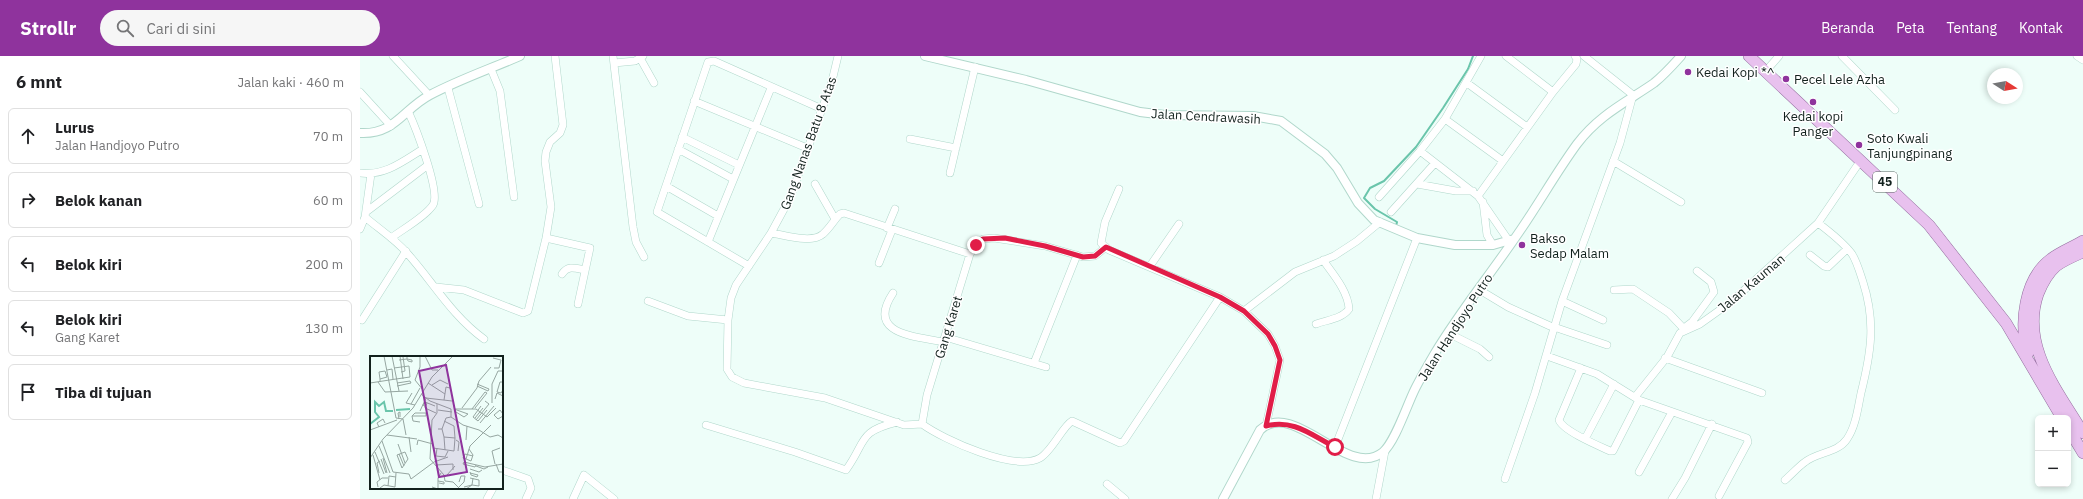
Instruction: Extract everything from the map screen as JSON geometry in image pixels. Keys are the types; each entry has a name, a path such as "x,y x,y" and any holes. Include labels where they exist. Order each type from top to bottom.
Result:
{"main road":[{"name":"45","path":"1749,56 1929,225 2006,323 2060,415"},
{"name":"45","path":"2033,368 2026,346 2024,332 2025,314 2031,285 2039,272 2050,259 2083,241"},
{"path":"2083,252 2056,266 2046,277 2036,302 2033,330 2035,345 2042,363 2083,433"},
{"path":"2006,323 2016,326 2022,322 2025,314"},
{"path":"2071,433 2083,453"}],"street":[{"path":"393,56 429,95"},
{"path":"360,133 375,133 391,126 429,95 520,56"},
{"path":"436,287 464,290 523,313 527,313 546,238 551,203 545,156 550,142 562,129 563,121 555,56"},
{"name":"Gang Nanas Batu 8 Atas","path":"838,56 822,109 790,198 770,233 736,285 731,298 728,320 727,369 729,374 737,380 825,398 897,422 912,425 922,424"},
{"name":"Jalan Cendrawasih","path":"925,56 975,67 1140,112 1165,115 1253,116 1281,121 1325,154 1338,168 1366,213 1380,222 1418,238 1455,245 1493,245 1512,240"},
{"path":"1378,197 1420,151 1445,119 1467,83 1481,56"},
{"path":"1506,56 1552,92"},
{"path":"1493,245 1487,235 1478,196 1552,92 1576,64 1577,59 1575,56"},
{"path":"1505,479 1547,356 1552,326 1613,161 1633,95 1584,56"},
{"name":"Jalan Handjoyo Putro","path":"1385,451 1415,389 1448,333 1578,143 1600,118 1654,82 1681,56"},
{"path":"1765,72 1779,56"},
{"path":"1842,56 1895,110"},
{"path":"2077,56 2083,60"},
{"path":"644,257 636,242 633,227 613,60 630,62 642,57 654,82"},
{"path":"749,266 657,213 708,62 711,61 822,109"},
{"path":"950,173 975,67"},
{"path":"491,68 500,91 514,197"},
{"path":"1467,83 1527,127"},
{"path":"448,88 479,204"},
{"path":"708,242 771,88"},
{"path":"360,92 391,126"},
{"path":"694,101 807,148"},
{"path":"391,238 428,211 434,202 434,189 428,165 408,111"},
{"path":"1445,119 1504,161"},
{"path":"682,137 739,165"},
{"path":"910,139 956,148"},
{"path":"360,173 370,174 388,171 423,149"},
{"path":"678,149 733,179"},
{"path":"1420,151 1478,196 1512,240"},
{"name":"Jalan Kauman","path":"1585,439 1613,451 1637,398 1665,358 1680,333 1684,329 1700,324 1731,302 1818,223 1861,160"},
{"path":"1613,161 1681,202"},
{"path":"1391,212 1435,163"},
{"path":"366,214 428,165"},
{"path":"360,229 366,214 370,174"},
{"path":"816,184 835,219"},
{"path":"1417,184 1478,196"},
{"path":"666,186 718,216"},
{"path":"1119,189 1105,222 1103,245 1220,297 1244,311 1268,334 1275,346 1280,360 1266,426"},
{"path":"879,263 895,209"},
{"path":"770,233 811,239 823,234 835,219 840,214 844,213 970,254"},
{"path":"366,214 406,251 436,287 456,315 484,340"},
{"path":"1244,311 1295,272 1334,256 1357,241 1380,222"},
{"path":"1785,480 1806,461 1843,444 1848,439 1856,416 1869,362 1871,322 1867,294 1859,269 1847,249 1818,223"},
{"path":"1150,266 1179,224"},
{"path":"546,238 590,248 578,304"},
{"name":"Gang Karet","path":"922,424 927,396 970,254 976,245 983,239 994,238 1045,246 1077,255 1091,257 1103,245"},
{"path":"1335,447 1418,238"},
{"path":"1810,255 1828,267 1847,249"},
{"path":"362,320 406,251"},
{"path":"1034,363 1077,255"},
{"path":"1316,324 1338,317 1346,313 1349,309 1340,285 1323,260"},
{"path":"562,274 568,268 585,270"},
{"path":"1614,290 1633,289 1669,313 1684,329 1692,322 1714,292 1711,282 1697,270"},
{"path":"1478,289 1508,307 1552,326 1607,345"},
{"path":"893,294 886,304 885,310 888,324 893,330 907,336 944,340 1046,367"},
{"path":"922,424 946,438 1010,462 1038,459 1047,452 1072,420 1120,443 1124,441 1220,297"},
{"path":"648,301 688,316 728,320"},
{"path":"1562,301 1603,320"},
{"path":"1448,333 1480,349 1489,357"},
{"path":"1547,356 1597,374 1637,398 1672,412 1745,436 1748,442 1719,496"},
{"path":"1665,358 1762,393"},
{"path":"1581,368 1559,420 1564,426 1585,439 1614,384"},
{"path":"1639,472 1672,412"},
{"path":"706,425 795,452 846,470 867,434 897,422"},
{"path":"1223,499 1260,430 1266,426 1276,423 1291,424 1335,447 1356,456 1367,458 1379,455 1385,451"},
{"path":"1672,499 1685,478 1712,424"},
{"path":"1376,499 1385,451"},
{"path":"503,470 528,479 531,488 526,499"},
{"path":"573,499 584,475 614,499"},
{"path":"1107,484 1125,499"},
{"path":"487,499 492,489"}],"waterway":[{"path":"1396,226 1397,222 1375,209 1364,198 1370,188 1384,181 1416,147 1468,69 1473,56"}],"place":[{"name":"Kedai Kopi *^","path":"1688,72"},
{"name":"Pecel Lele Azha","path":"1786,79"},
{"name":"Kedai kopi Panger","path":"1813,102"},
{"name":"Soto Kwali Tanjungpinang","path":"1859,145"},
{"name":"Bakso Sedap Malam","path":"1522,245"}],"route":[{"path":"976,245 983,239 1005,238 1071,252 1083,257 1095,256 1106,247 1109,250 1155,268 1220,297 1244,311 1268,334 1275,346 1280,360 1266,426 1276,423 1291,424 1335,447"}]}
